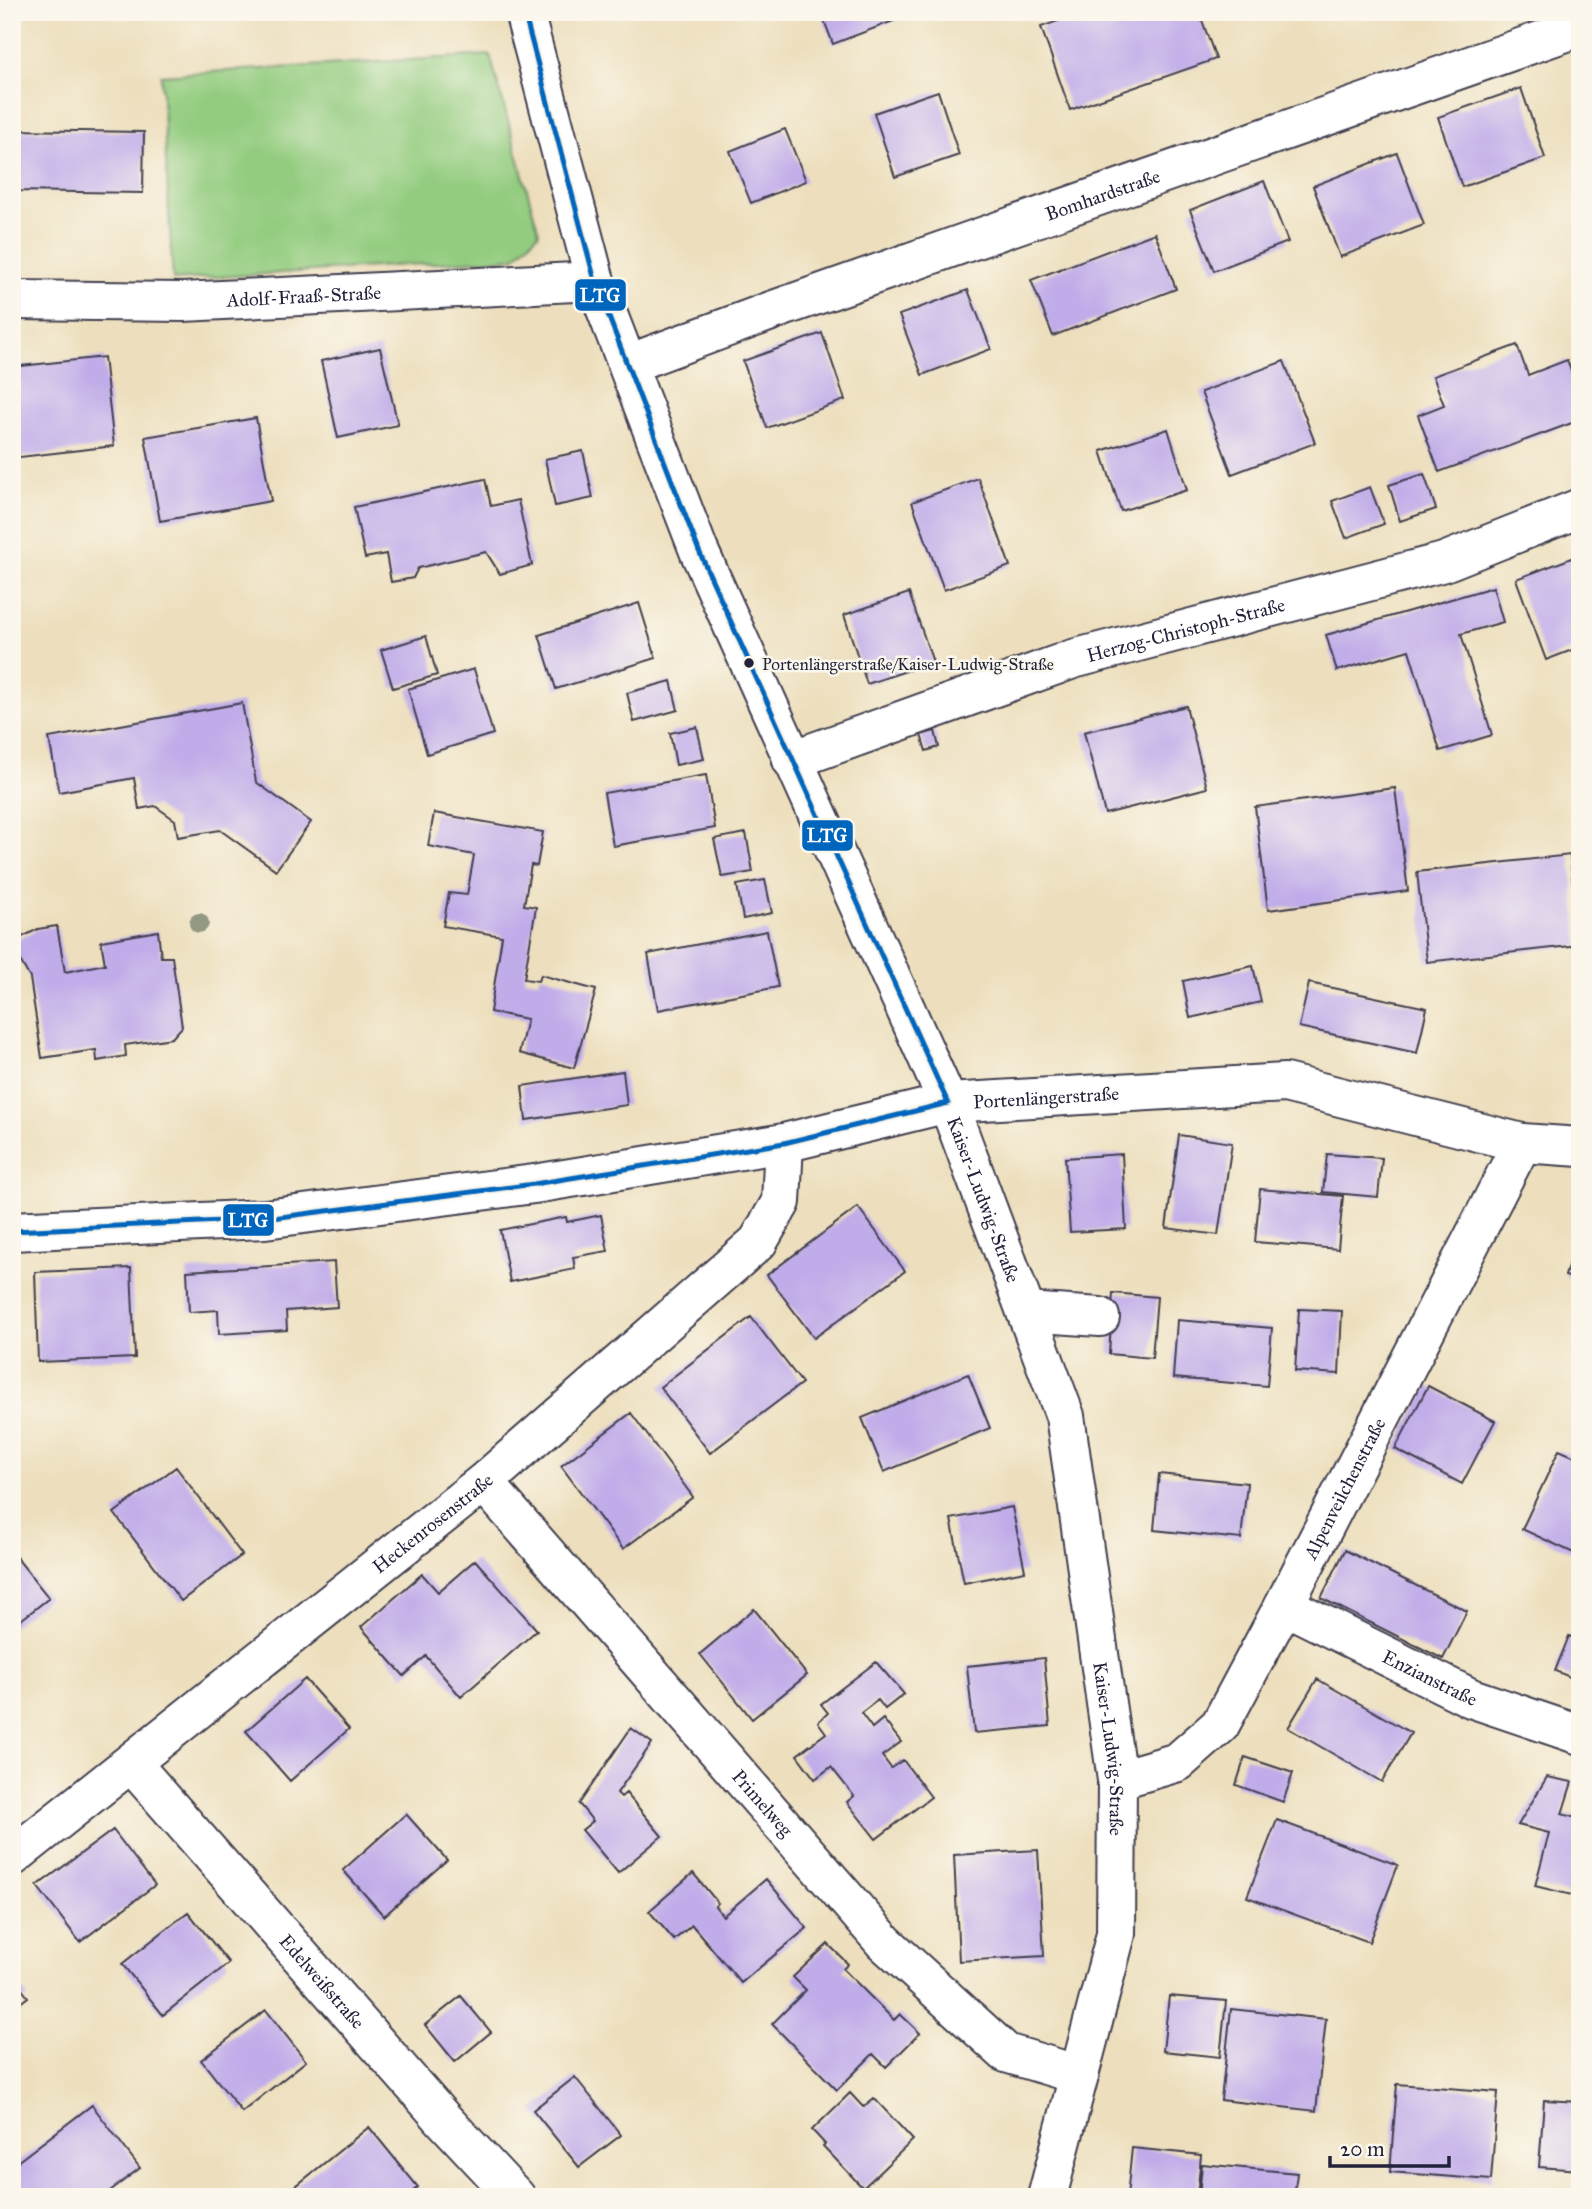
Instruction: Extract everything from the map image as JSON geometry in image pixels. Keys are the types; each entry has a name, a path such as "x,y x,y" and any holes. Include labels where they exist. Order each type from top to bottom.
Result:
{"street":[{"name":"Kaiser-Ludwig-Straße","path":"524,12 595,281 699,551 948,1103 1065,1416 1117,1780 1116,1934 1047,2197"},
{"name":"Bomhardstraße","path":"628,364 771,311 1580,27"},
{"name":"Adolf-Fraaß-Straße","path":"12,300 183,302 595,281"},
{"name":"Herzog-Christoph-Straße","path":"792,760 1073,659 1444,562 1580,508"},
{"name":"Portenlängerstraße","path":"12,1231 265,1219 534,1184 784,1143 948,1103 1285,1083 1522,1143 1580,1147"},
{"name":"Heckenrosenstraße","path":"12,1857 484,1482 758,1242 782,1202 784,1143"},
{"name":"Alpenveilchenstraße","path":"1117,1780 1178,1762 1220,1725 1522,1143"},
{"path":"1026,1312 1100,1317"},
{"name":"Primelweg","path":"484,1482 884,1942 1006,2053 1079,2075"},
{"name":"Enzianstraße","path":"1284,1605 1471,1698 1580,1735"},
{"name":"Edelweißstraße","path":"132,1764 444,2120 516,2197"}],"green space":[{"path":"490,55 539,233 514,258 173,280 161,75"}],"building":[{"path":"821,12 902,12 904,17 833,44"},
{"path":"1083,12 1199,12 1216,59 1070,110 1041,27"},
{"path":"1521,88 1545,158 1462,187 1438,117"},
{"path":"938,91 959,155 895,177 874,113"},
{"path":"785,129 806,181 751,203 730,151"},
{"path":"12,130 144,132 143,193 12,191"},
{"path":"1397,153 1424,225 1340,257 1313,186"},
{"path":"1264,181 1288,242 1214,271 1190,210"},
{"path":"1155,233 1176,289 1053,336 1031,280"},
{"path":"968,290 991,349 922,375 899,315"},
{"path":"822,333 845,400 767,428 743,361"},
{"path":"1517,345 1528,375 1567,360 1580,396 1580,420 1439,472 1418,415 1444,405 1433,376"},
{"path":"380,348 398,425 338,438 321,361"},
{"path":"104,357 114,446 12,458 12,367"},
{"path":"1284,361 1315,443 1232,474 1201,392"},
{"path":"256,418 271,501 160,521 145,437"},
{"path":"1168,429 1187,490 1121,511 1101,451"},
{"path":"583,451 593,498 555,506 545,459"},
{"path":"1424,474 1436,509 1400,521 1389,485"},
{"path":"978,478 1010,566 944,590 912,502"},
{"path":"485,479 491,506 518,500 532,565 500,574 486,552 418,568 413,578 391,582 386,554 365,558 354,507"},
{"path":"1370,487 1384,524 1346,538 1332,501"},
{"path":"1580,555 1580,647 1546,660 1516,579"},
{"path":"1493,587 1503,622 1461,634 1492,735 1440,751 1409,650 1337,671 1326,635"},
{"path":"909,593 933,662 867,684 844,615"},
{"path":"639,603 656,658 556,689 539,635"},
{"path":"426,636 437,675 393,688 381,650"},
{"path":"474,669 493,734 427,754 408,689"},
{"path":"671,681 678,710 634,722 627,693"},
{"path":"242,703 256,782 311,822 276,870 220,830 178,837 175,820 155,806 139,809 134,778 59,792 49,738"},
{"path":"1186,706 1207,788 1105,814 1084,732"},
{"path":"697,727 704,759 676,765 670,733"},
{"path":"935,731 939,747 926,751 921,735"},
{"path":"706,775 715,828 613,846 604,793"},
{"path":"1395,788 1408,891 1268,910 1255,807"},
{"path":"434,813 543,832 537,866 531,865 524,905 536,907 524,979 538,981 541,975 596,990 574,1068 519,1053 527,1019 490,1012 502,936 443,926 449,893 467,895 474,855 428,846"},
{"path":"746,833 753,872 722,877 714,839"},
{"path":"1570,855 1579,945 1427,962 1417,872"},
{"path":"765,880 772,913 743,919 737,885"},
{"path":"57,926 65,972 105,964 101,941 158,931 161,957 172,957 182,1027 172,1038 125,1045 126,1056 97,1061 96,1050 42,1058 30,978 12,942 38,929"},
{"path":"767,931 778,987 658,1010 648,954"},
{"path":"1253,966 1261,1002 1190,1018 1183,981"},
{"path":"1309,983 1427,1008 1417,1053 1299,1027"},
{"path":"623,1071 627,1105 526,1120 522,1086"},
{"path":"1179,1135 1232,1143 1218,1235 1166,1228"},
{"path":"1122,1154 1126,1229 1070,1232 1065,1158"},
{"path":"1327,1154 1382,1158 1378,1197 1323,1192"},
{"path":"1260,1189 1343,1196 1338,1249 1255,1242"},
{"path":"858,1207 905,1271 814,1338 767,1275"},
{"path":"601,1215 608,1251 573,1257 575,1269 510,1282 500,1230 566,1217 567,1222"},
{"path":"1580,1228 1580,1280 1565,1276"},
{"path":"334,1262 337,1307 286,1311 287,1330 219,1334 218,1310 189,1312 187,1271"},
{"path":"131,1268 135,1358 38,1362 35,1272"},
{"path":"1113,1293 1157,1297 1152,1358 1109,1354"},
{"path":"1299,1309 1342,1311 1339,1374 1295,1371"},
{"path":"751,1317 802,1383 710,1453 660,1387"},
{"path":"1177,1320 1272,1328 1267,1386 1173,1378"},
{"path":"968,1374 990,1428 884,1472 862,1418"},
{"path":"1428,1386 1495,1421 1462,1484 1395,1449"},
{"path":"631,1413 693,1497 623,1549 561,1466"},
{"path":"1559,1450 1580,1459 1580,1556 1522,1529"},
{"path":"176,1467 242,1555 181,1601 114,1513"},
{"path":"1159,1474 1247,1483 1241,1539 1154,1530"},
{"path":"1012,1507 1025,1571 964,1583 951,1519"},
{"path":"1345,1550 1467,1611 1443,1659 1321,1598"},
{"path":"12,1552 49,1598 12,1627"},
{"path":"475,1560 537,1630 461,1697 426,1656 404,1676 361,1627 422,1574 438,1592"},
{"path":"754,1609 807,1675 752,1719 700,1654"},
{"path":"1569,1636 1580,1641 1580,1681 1555,1671"},
{"path":"1044,1658 1050,1726 974,1733 967,1666"},
{"path":"876,1662 904,1694 885,1709 878,1700 861,1713 872,1728 883,1719 901,1742 882,1756 891,1768 903,1760 931,1797 876,1839 847,1802 854,1796 831,1767 815,1779 797,1755 826,1733 818,1722 828,1713 821,1704"},
{"path":"305,1679 349,1729 290,1781 246,1731"},
{"path":"1317,1679 1411,1733 1382,1782 1288,1728"},
{"path":"631,1728 652,1743 617,1793 621,1797 626,1793 662,1836 618,1873 582,1830 593,1821 579,1804"},
{"path":"1245,1757 1293,1773 1283,1802 1236,1785"},
{"path":"1547,1777 1572,1782 1562,1814 1580,1819 1580,1897 1535,1886 1549,1833 1518,1825"},
{"path":"406,1814 447,1860 384,1916 343,1870"},
{"path":"1277,1820 1398,1865 1369,1942 1247,1897"},
{"path":"113,1830 155,1885 80,1942 37,1886"},
{"path":"1038,1850 1044,1956 959,1961 954,1855"},
{"path":"693,1873 718,1903 715,1906 723,1916 766,1879 807,1928 741,1983 692,1925 674,1940 649,1911"},
{"path":"188,1912 229,1963 163,2015 122,1964"},
{"path":"828,1944 848,1964 843,1969 894,2020 900,2014 920,2033 886,2067 873,2054 837,2090 772,2024 806,1990 793,1977"},
{"path":"12,1977 28,1997 12,2009"},
{"path":"461,1996 491,2032 455,2062 425,2025"},
{"path":"1169,1996 1226,2001 1220,2057 1163,2051"},
{"path":"1231,2009 1326,2019 1316,2111 1221,2100"},
{"path":"266,2010 306,2061 242,2112 201,2060"},
{"path":"575,2077 621,2135 579,2167 533,2110"},
{"path":"1397,2084 1498,2092 1491,2180 1390,2172"},
{"path":"850,2093 863,2107 874,2098 913,2140 863,2188 823,2146 825,2144 812,2130"},
{"path":"1544,2100 1580,2102 1580,2170 1539,2167"},
{"path":"92,2105 140,2168 102,2197 20,2197 12,2187 12,2166"},
{"path":"369,2127 418,2187 406,2197 305,2197 296,2186"},
{"path":"1132,2148 1201,2155 1197,2197 1127,2197"},
{"path":"1202,2164 1297,2173 1294,2197 1199,2197"}],"transit line":[{"name":"LTG","path":"524,12 595,281 699,551 948,1103"},
{"name":"LTG","path":"12,1231 265,1219 534,1184 784,1143 948,1103"}],"place":[{"name":"Portenlängerstraße/Kaiser-Ludwig-Straße","path":"749,663"}]}
